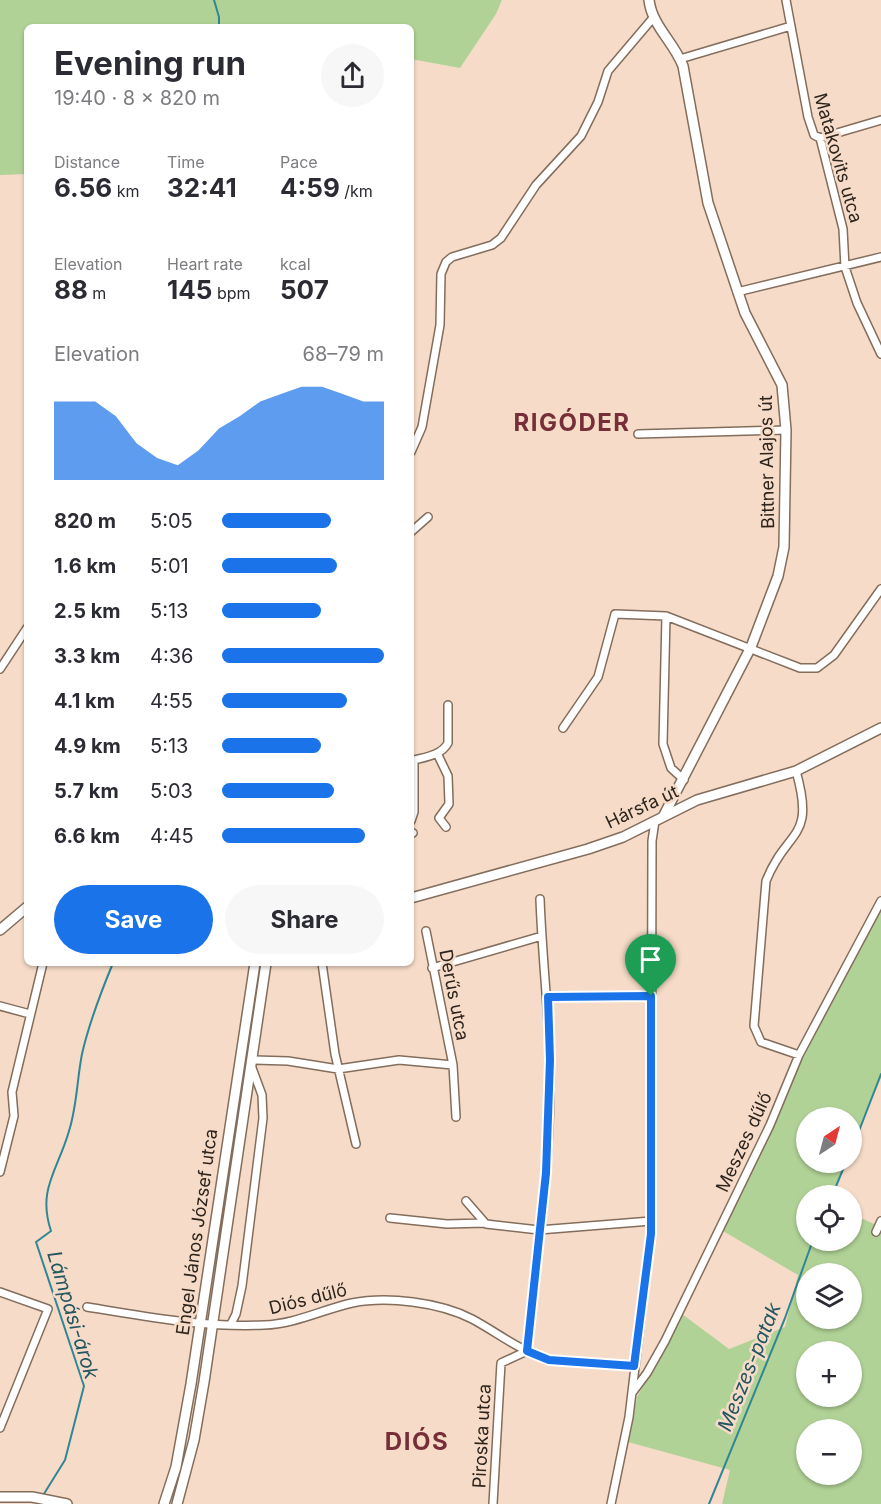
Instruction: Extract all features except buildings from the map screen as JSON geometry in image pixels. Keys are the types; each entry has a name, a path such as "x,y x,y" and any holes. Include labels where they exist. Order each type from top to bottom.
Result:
{"street":[{"name":"Bittner Alajos út","path":"649,0 652,18 680,59 688,85 708,203 737,292 757,339 782,385 786,430 784,547 771,596 751,647 664,815"},
{"name":"Matakovits utca","path":"786,0 808,117 814,135 819,138 843,229 845,267 857,303 881,354"},
{"path":"414,446 423,427 426,397 440,325 441,274 446,262 452,257 492,245 501,238 536,185 581,136 598,102 608,71 652,18"},
{"path":"680,59 791,26"},
{"path":"819,138 881,120"},
{"path":"737,292 881,257"},
{"path":"638,434 786,430"},
{"path":"414,529 428,517"},
{"path":"563,728 598,677 615,614 666,615 800,668 817,668 834,655 881,589"},
{"path":"666,615 667,657 662,719 663,744 671,768 684,780"},
{"path":"0,669 24,633"},
{"path":"414,760 437,753 448,743 448,705"},
{"name":"Hársfa út","path":"414,897 588,849 697,800 796,771 881,728"},
{"path":"437,753 448,776 449,804 440,818 446,827"},
{"path":"796,771 802,791 804,812 801,827 771,869 766,881 754,1026 761,1042 799,1055"},
{"path":"611,1504 632,1393 651,1221 652,841 655,820"},
{"path":"540,899 548,997 549,1101 546,1173 527,1351 549,1360 634,1366"},
{"name":"Meszes dűlő","path":"632,1393 647,1373 665,1341 683,1299 726,1218 799,1055 881,901"},
{"path":"0,930 24,910"},
{"name":"Derűs utca","path":"426,932 453,1065 456,1118"},
{"path":"432,968 542,936"},
{"path":"0,1169 14,1116 12,1092 42,966"},
{"name":"Engel János József utca","path":"164,1504 183,1432 255,966"},
{"name":"Engel János József utca","path":"177,1504 194,1440 266,966"},
{"path":"322,966 338,1069 356,1144"},
{"path":"548,997 651,996"},
{"path":"0,1006 30,1014"},
{"path":"231,1324 236,1314 242,1286 263,1118 262,1095 252,1064 288,1062 338,1069 399,1060 453,1065"},
{"path":"466,1201 484,1223"},
{"path":"390,1218 447,1224 484,1223 539,1230 651,1221"},
{"path":"876,1232 881,1221"},
{"path":"0,1292 48,1309 0,1428"},
{"name":"Diós dűlő","path":"87,1307 201,1322 264,1325 299,1321 350,1303 390,1301 432,1307 471,1319 527,1351"},
{"name":"Piroska utca","path":"493,1504 501,1363 527,1351"},
{"path":"0,1497 32,1497 67,1504"}],"green space":[{"path":"0,0 502,0 496,14 460,68 414,60 414,24 24,24 24,174 0,175"},
{"path":"881,896 881,1078 862,1123 862,1107 796,1107 796,1173 841,1173 835,1185 796,1185 796,1251 862,1251 862,1218 881,1227 881,1504 722,1504 730,1470 628,1442 637,1397 682,1314 729,1349 785,1327 796,1283 796,1329 862,1329 862,1263 796,1263 796,1274 723,1231 799,1055"}],"waterway":[{"name":"Lámpási-árok","path":"214,0 219,24"},
{"name":"Lámpási-árok","path":"42,1497 65,1460 84,1386 36,1242 51,1231 46,1203 48,1191 72,1122 82,1054 88,1031 112,966"},
{"name":"Meszes-patak","path":"862,1123 881,1074"},
{"name":"Meszes-patak","path":"837,1185 841,1173"},
{"name":"Meszes-patak","path":"709,1504 785,1318 809,1251"}],"district":[{"name":"RIGÓDER","path":"572,423"},
{"name":"DIÓS","path":"417,1442"}],"route":[{"path":"651,996 651,1234 634,1366 549,1360 527,1351 546,1173 550,1060 548,997 651,996"}]}
